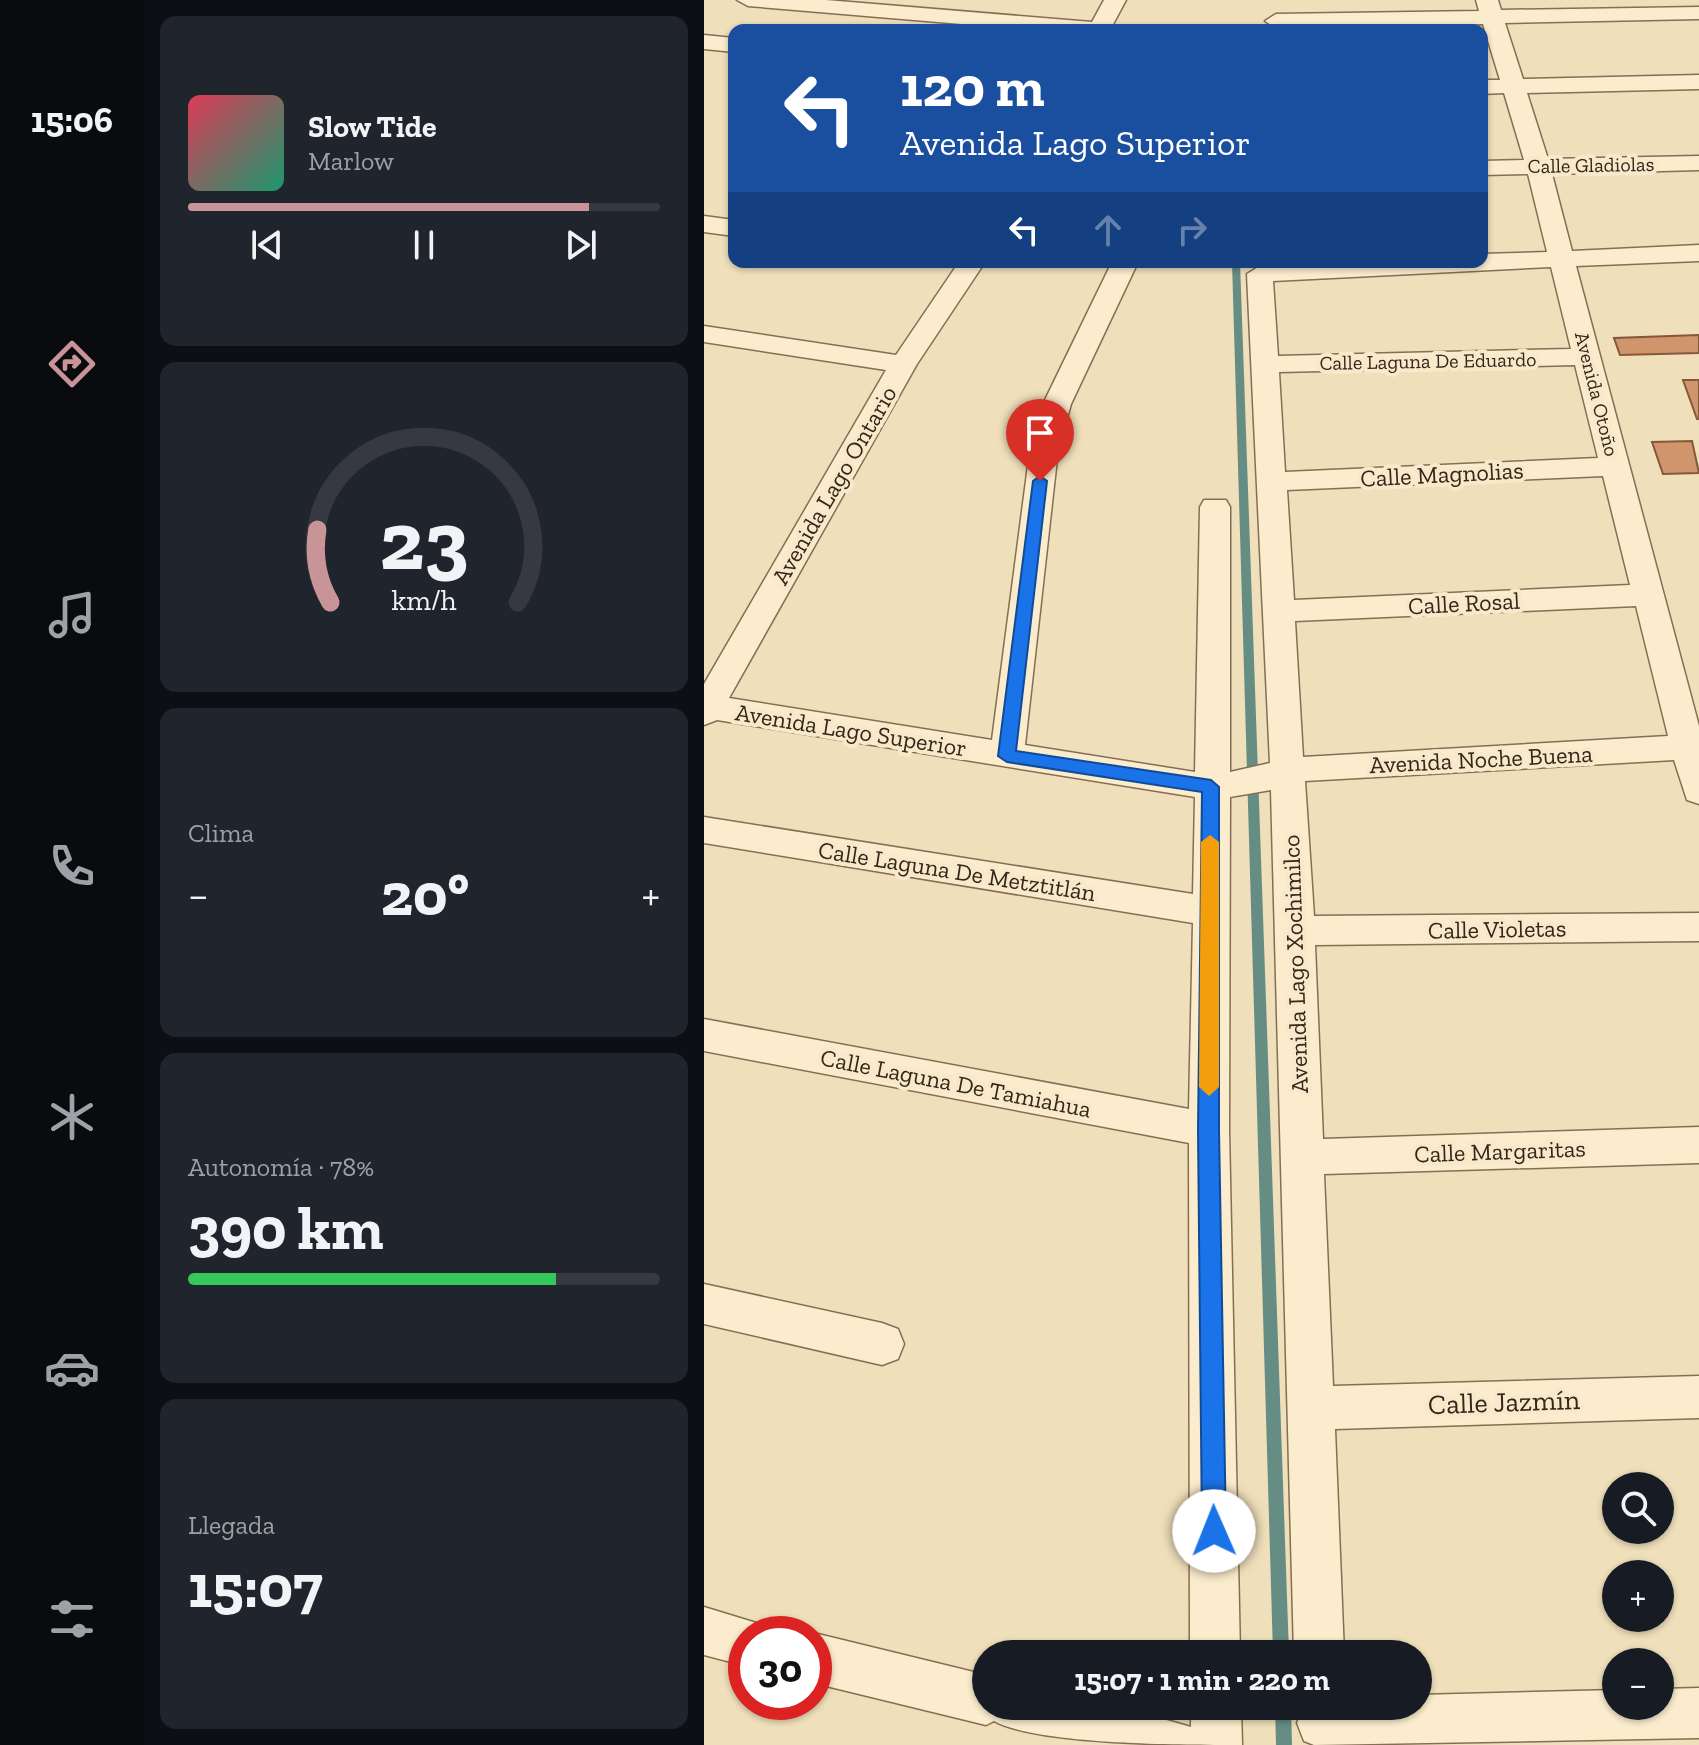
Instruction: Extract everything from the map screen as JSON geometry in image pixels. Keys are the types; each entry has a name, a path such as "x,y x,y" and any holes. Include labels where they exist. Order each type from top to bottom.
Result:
{"street":[{"path":"748,0 871,10 986,24"},
{"path":"1102,24 1115,0"},
{"path":"1276,21 1490,9 1699,13"},
{"name":"Avenida Otoño","path":"1490,9 1538,167 1648,595 1693,746 1699,791"},
{"path":"860,24 871,10"},
{"path":"704,42 728,44"},
{"path":"1488,87 1699,82"},
{"name":"Calle Gladiolas","path":"1488,168 1699,163"},
{"path":"704,224 728,227"},
{"path":"1488,262 1699,253"},
{"name":"Avenida Lago Ontario","path":"705,709 903,364 968,268"},
{"path":"1007,756 1044,450 1057,404 1122,268"},
{"name":"Avenida Lago Xochimilco","path":"1215,1640 1209,911 1250,779 1279,611 1269,482 1267,364 1260,274 1367,268"},
{"path":"704,334 903,364"},
{"name":"Calle Laguna De Eduardo","path":"1267,364 1588,357"},
{"name":"Calle Magnolias","path":"1269,482 1615,466"},
{"name":"Avenida Lago Xochimilco","path":"1215,507 1250,779 1296,931 1308,1408 1318,1640"},
{"name":"Calle Rosal","path":"1279,611 1648,595"},
{"name":"Avenida Lago Superior","path":"705,709 1007,756 1250,779"},
{"name":"Avenida Noche Buena","path":"1250,779 1693,746"},
{"name":"Calle Laguna De Metztitlán","path":"704,830 1209,911"},
{"name":"Calle Violetas","path":"1296,931 1699,927"},
{"name":"Calle Laguna De Tamiahua","path":"704,1035 1209,1130"},
{"name":"Calle Margaritas","path":"1301,1157 1699,1145"},
{"path":"704,1304 882,1344"},
{"name":"Calle Jazmín","path":"1308,1408 1699,1397"},
{"path":"704,1631 728,1637"},
{"path":"832,1662 972,1697"},
{"path":"1323,1725 1699,1713"},
{"path":"1071,1720 1174,1745"},
{"path":"1216,1720 1217,1745"}],"building":[{"path":"1699,335 1699,353 1620,355 1614,338"},
{"path":"1683,380 1699,380 1699,419 1697,419"},
{"path":"1692,441 1699,473 1663,474 1652,442"}],"waterway":[{"path":"1236,268 1281,1640"},
{"path":"1283,1720 1284,1745"}],"slow traffic":[{"path":"1209,1087 1210,842"}],"route":[{"path":"1040,481 1007,756 1211,787 1209,1130 1214,1531"}]}
